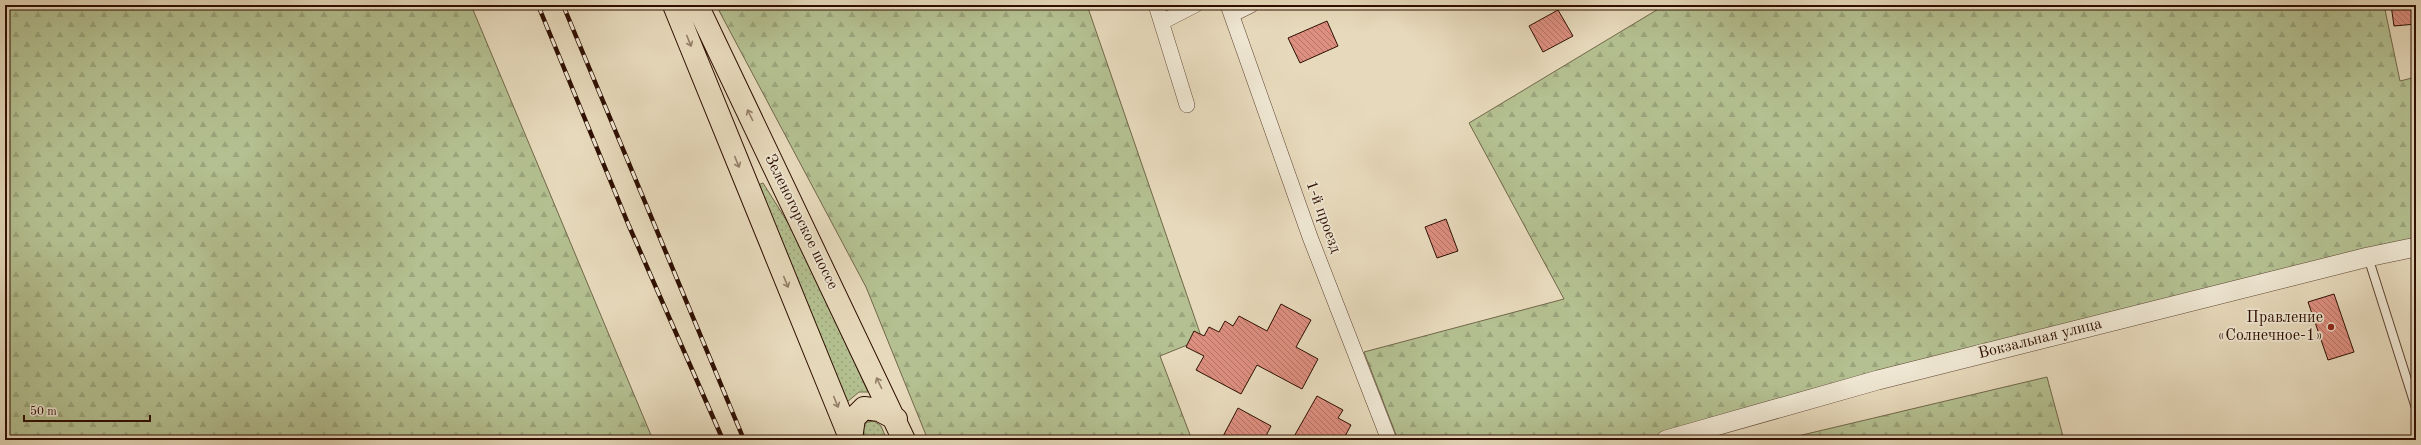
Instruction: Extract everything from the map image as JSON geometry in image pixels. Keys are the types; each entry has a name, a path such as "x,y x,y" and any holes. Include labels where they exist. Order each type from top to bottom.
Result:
{"main road":[{"name":"Зеленогорское шоссе","path":"674,5 851,439"},
{"name":"Зеленогорское шоссе","path":"697,5 896,419 904,440"},
{"path":"851,439 854,418 864,408 878,410 896,419"}],"street":[{"path":"1156,5 1188,105"},
{"path":"1162,22 1195,5"},
{"path":"1230,10 1251,5"},
{"name":"1-й проезд","path":"1230,10 1310,237 1389,440"},
{"name":"Вокзальная улица","path":"1666,440 1878,380 2368,257 2416,247"}],"lane":[{"path":"2368,257 2416,408"}],"green space":[{"path":"5,5 471,5 653,440 5,440"},
{"path":"716,5 1087,5 1202,339 1160,356 1192,440 928,440 866,287"},
{"path":"1665,5 2384,5 2400,81 2416,77 2416,240 2365,250 1641,440 1398,440 1364,352 1564,299 1469,123"},
{"path":"763,183 798,239 868,392 859,392 847,402 758,185"},
{"path":"2047,377 2064,440 1781,440"},
{"path":"874,421 881,426 887,440 865,440 863,427 867,422"}],"building":[{"path":"2391,5 2416,5 2416,24 2394,26"},
{"path":"1558,10 1573,36 1543,52 1529,26"},
{"path":"1327,21 1338,46 1300,63 1288,38"},
{"path":"1446,219 1458,251 1437,258 1425,227"},
{"name":"Правление «Солнечное-1»","path":"2334,294 2354,352 2328,360 2308,302"},
{"path":"1281,304 1311,320 1296,347 1318,359 1302,389 1257,365 1241,394 1196,370 1204,356 1186,347 1194,331 1204,336 1209,327 1219,332 1225,321 1233,326 1239,316 1267,331"},
{"path":"1317,396 1343,410 1338,418 1351,425 1343,440 1292,440"},
{"path":"1238,408 1271,426 1264,440 1221,440"}],"railway":[{"path":"538,5 629,226 723,440"},
{"path":"563,5 744,440"}],"place":[{"name":"Правление «Солнечное-1»","path":"2331,327"}]}
